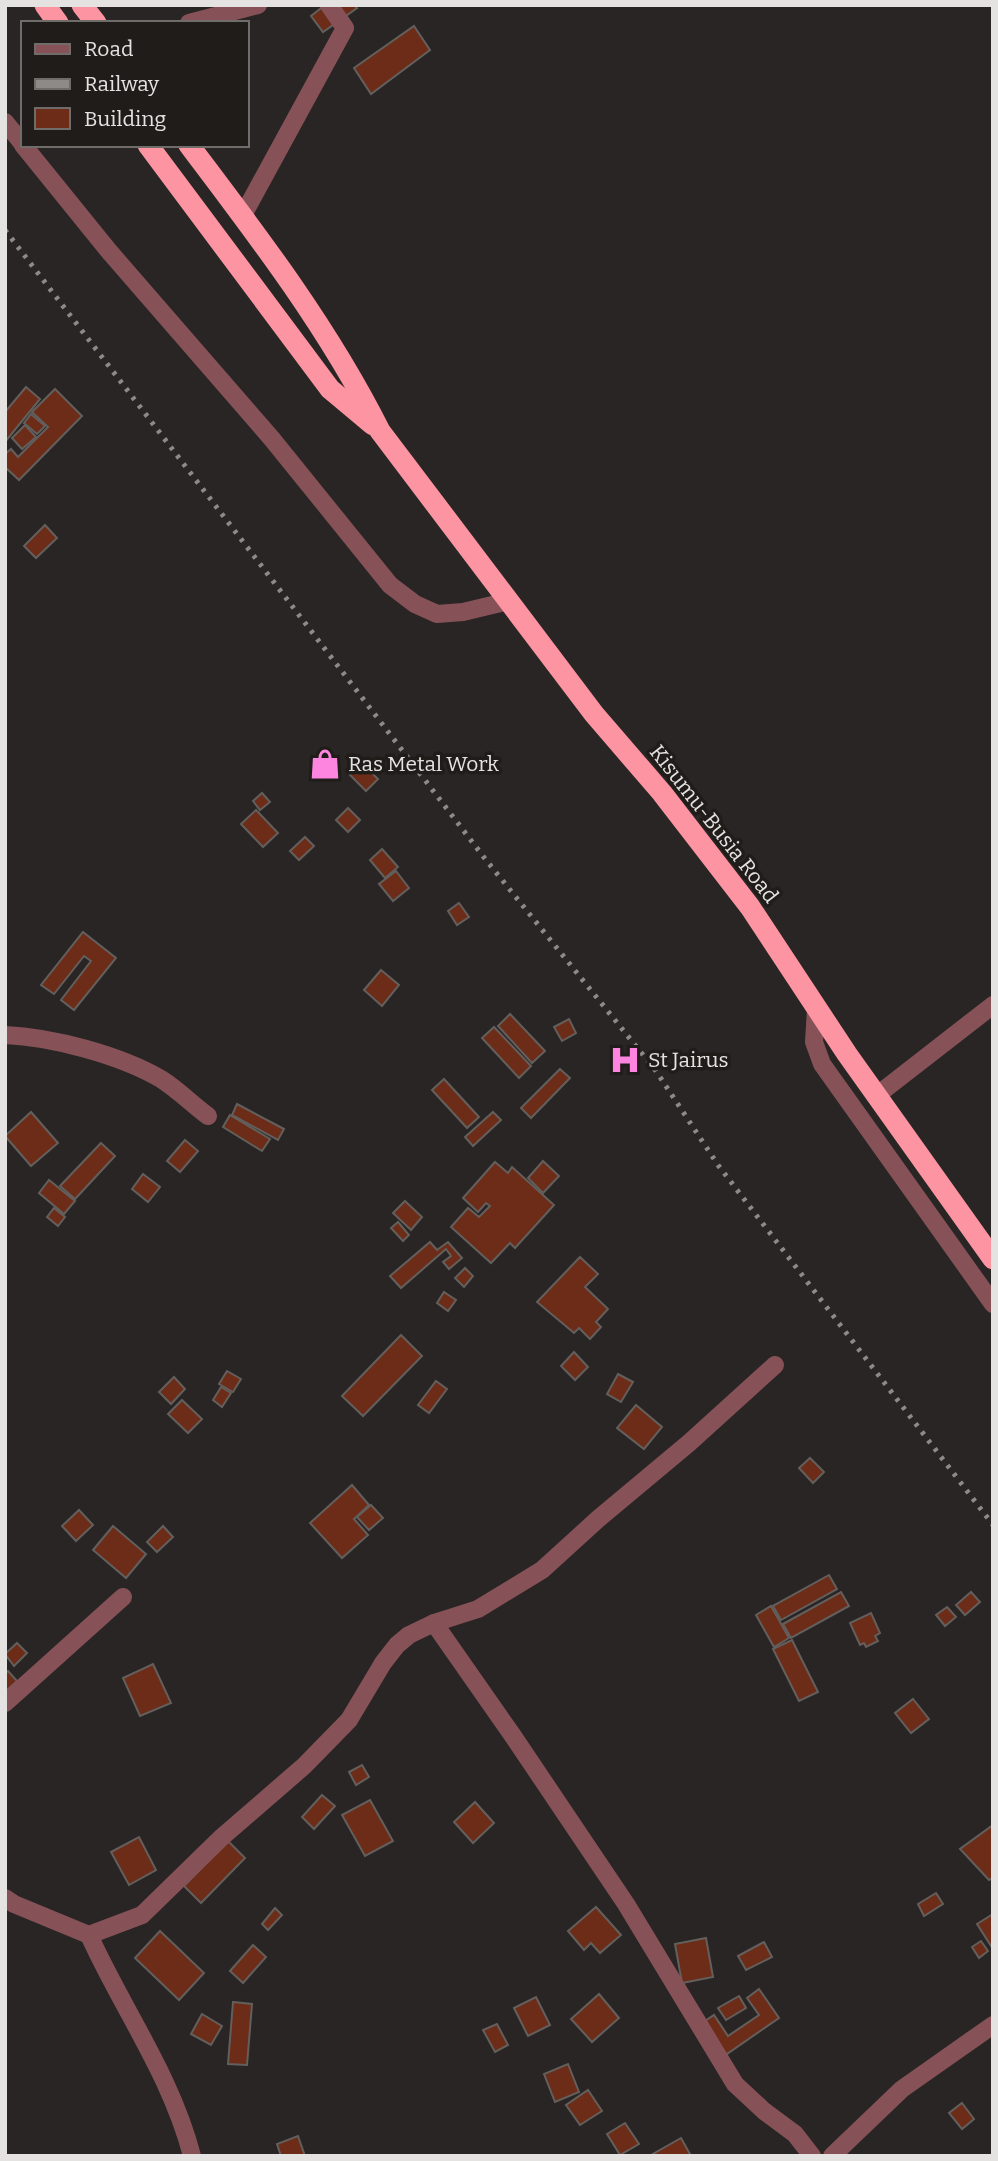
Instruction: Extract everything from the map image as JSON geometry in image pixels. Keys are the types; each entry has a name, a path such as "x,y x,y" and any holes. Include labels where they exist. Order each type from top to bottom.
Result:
{"highway":[{"path":"46,5 57,21"},
{"path":"82,5 94,21"},
{"path":"149,147 330,389 380,431"},
{"path":"190,147 311,315 355,381 380,431"},
{"name":"Kisumu-Busia Road","path":"380,431 594,714 662,793 750,906 816,1009 993,1259"}],"street":[{"path":"197,21 258,5"},
{"path":"242,218 345,28 330,5"},
{"path":"5,122 21,142"},
{"path":"25,147 108,250 272,439 390,585 415,604 437,614 463,612 509,601"},
{"path":"876,1096 993,1005"},
{"path":"816,1009 814,1042 822,1064 993,1304"},
{"path":"5,1035 45,1038 120,1062 161,1079 208,1116"},
{"path":"5,1898 89,1935 142,1915 222,1837 304,1766 349,1720 397,1645 409,1635 434,1623 478,1609 542,1570 775,1365"},
{"path":"5,1703 123,1597"},
{"path":"434,1623 626,1904 735,2084 764,2111 795,2134 812,2156"},
{"path":"89,1935 167,2082 192,2156"},
{"path":"832,2156 902,2089 993,2025"}],"building":[{"path":"325,5 354,5 357,8 323,32 311,16"},
{"path":"414,26 430,50 371,94 354,68"},
{"path":"26,387 40,399 5,442 5,412"},
{"path":"55,389 82,416 19,480 5,467 5,454 11,449 18,457 48,427 32,412"},
{"path":"31,414 45,426 37,434 24,423"},
{"path":"25,425 36,437 22,449 12,438"},
{"path":"45,525 57,538 36,558 24,546"},
{"path":"361,763 378,779 366,791 350,775"},
{"path":"262,793 270,802 260,810 253,801"},
{"path":"348,808 360,820 348,832 336,820"},
{"path":"256,810 278,833 263,847 241,824"},
{"path":"305,837 314,846 299,860 290,851"},
{"path":"382,849 398,867 385,878 370,860"},
{"path":"396,871 409,888 393,901 379,884"},
{"path":"459,903 469,917 457,925 448,911"},
{"path":"83,932 116,958 74,1010 61,1000 91,961 84,956 54,994 41,985"},
{"path":"381,970 399,985 382,1006 364,990"},
{"path":"510,1014 545,1051 532,1063 498,1026"},
{"path":"569,1019 576,1033 562,1041 554,1027"},
{"path":"494,1027 531,1066 519,1078 482,1038"},
{"path":"560,1069 570,1078 531,1118 521,1108"},
{"path":"444,1079 479,1117 467,1128 432,1090"},
{"path":"237,1104 284,1129 278,1140 232,1115"},
{"path":"31,1112 58,1143 31,1166 5,1136"},
{"path":"493,1112 501,1120 473,1146 465,1137"},
{"path":"230,1115 270,1139 262,1151 223,1127"},
{"path":"185,1140 198,1151 180,1172 167,1161"},
{"path":"101,1143 115,1156 75,1199 60,1186"},
{"path":"543,1161 559,1176 543,1193 528,1178"},
{"path":"495,1162 508,1173 512,1167 554,1205 515,1248 510,1243 491,1263 451,1227 468,1208 479,1217 490,1206 486,1203 478,1212 463,1198"},
{"path":"143,1174 160,1187 148,1202 132,1189"},
{"path":"49,1180 75,1201 64,1214 39,1193"},
{"path":"405,1201 422,1217 411,1230 393,1213"},
{"path":"54,1208 65,1217 58,1226 47,1217"},
{"path":"398,1222 409,1235 403,1241 391,1228"},
{"path":"430,1242 437,1250 448,1242 462,1258 449,1269 443,1262 451,1256 446,1249 401,1288 390,1276"},
{"path":"580,1257 598,1274 585,1287 608,1309 596,1322 601,1327 590,1339 579,1328 574,1333 537,1302"},
{"path":"465,1268 473,1276 464,1287 455,1278"},
{"path":"444,1292 456,1300 448,1311 437,1303"},
{"path":"401,1335 422,1356 363,1416 342,1396"},
{"path":"574,1352 588,1367 575,1380 561,1366"},
{"path":"227,1371 241,1379 233,1392 219,1384"},
{"path":"618,1374 633,1382 621,1402 607,1394"},
{"path":"174,1377 185,1389 171,1404 159,1392"},
{"path":"436,1381 447,1389 429,1413 418,1405"},
{"path":"221,1387 231,1393 222,1407 213,1400"},
{"path":"182,1400 202,1419 188,1433 168,1414"},
{"path":"636,1405 662,1427 644,1449 617,1428"},
{"path":"810,1458 824,1472 813,1483 799,1468"},
{"path":"352,1485 369,1505 354,1519 368,1535 342,1558 310,1523"},
{"path":"371,1505 383,1518 369,1530 357,1517"},
{"path":"79,1510 93,1525 76,1541 62,1526"},
{"path":"113,1526 146,1554 126,1578 93,1550"},
{"path":"163,1526 173,1537 157,1552 147,1542"},
{"path":"829,1575 837,1589 781,1620 773,1606"},
{"path":"841,1592 849,1606 791,1638 783,1624"},
{"path":"971,1592 980,1602 965,1615 956,1605"},
{"path":"771,1606 789,1638 774,1647 756,1615"},
{"path":"947,1607 956,1617 945,1626 936,1615"},
{"path":"871,1613 880,1633 875,1636 878,1641 866,1647 864,1643 860,1645 850,1623"},
{"path":"792,1640 818,1692 799,1701 773,1649"},
{"path":"17,1643 27,1653 14,1666 5,1654"},
{"path":"153,1664 171,1703 140,1716 123,1678"},
{"path":"8,1671 17,1681 5,1692 5,1673"},
{"path":"913,1699 929,1719 911,1733 895,1713"},
{"path":"362,1765 369,1777 356,1785 349,1772"},
{"path":"322,1795 335,1806 314,1829 302,1817"},
{"path":"370,1800 393,1841 365,1856 342,1815"},
{"path":"475,1802 494,1823 473,1843 454,1822"},
{"path":"993,1825 993,1878 989,1880 960,1849"},
{"path":"139,1837 156,1870 129,1885 111,1852"},
{"path":"228,1841 245,1858 201,1903 184,1886"},
{"path":"936,1893 943,1904 924,1916 918,1904"},
{"path":"596,1907 621,1935 600,1953 591,1943 584,1950 568,1931"},
{"path":"275,1908 282,1915 268,1930 262,1924"},
{"path":"993,1914 993,1949 977,1924"},
{"path":"160,1931 204,1973 179,2000 135,1958"},
{"path":"706,1938 713,1977 682,1983 675,1944"},
{"path":"981,1941 988,1951 979,1958 972,1947"},
{"path":"764,1942 772,1957 746,1970 738,1956"},
{"path":"253,1945 266,1957 243,1983 230,1971"},
{"path":"759,1989 779,2018 724,2056 702,2023 714,2015 728,2036 759,2015 747,1998"},
{"path":"599,1994 619,2018 592,2042 571,2019"},
{"path":"739,1996 746,2008 726,2020 718,2008"},
{"path":"536,1997 550,2025 528,2036 514,2008"},
{"path":"233,2002 252,2004 247,2065 228,2064"},
{"path":"202,2014 222,2026 211,2045 191,2034"},
{"path":"497,2024 508,2045 495,2052 483,2030"},
{"path":"568,2064 579,2092 555,2102 544,2074"},
{"path":"588,2090 602,2111 580,2125 566,2105"},
{"path":"962,2103 974,2119 962,2129 949,2113"},
{"path":"625,2123 639,2144 620,2155 607,2134"},
{"path":"298,2136 305,2156 281,2156 277,2144"},
{"path":"681,2138 691,2156 651,2156 651,2155"}],"railway":[{"path":"5,230 486,860 656,1071 718,1165 993,1525"}],"place":[{"name":"Ras Metal Work","path":"325,764"},
{"name":"St Jairus","path":"625,1060"}]}
